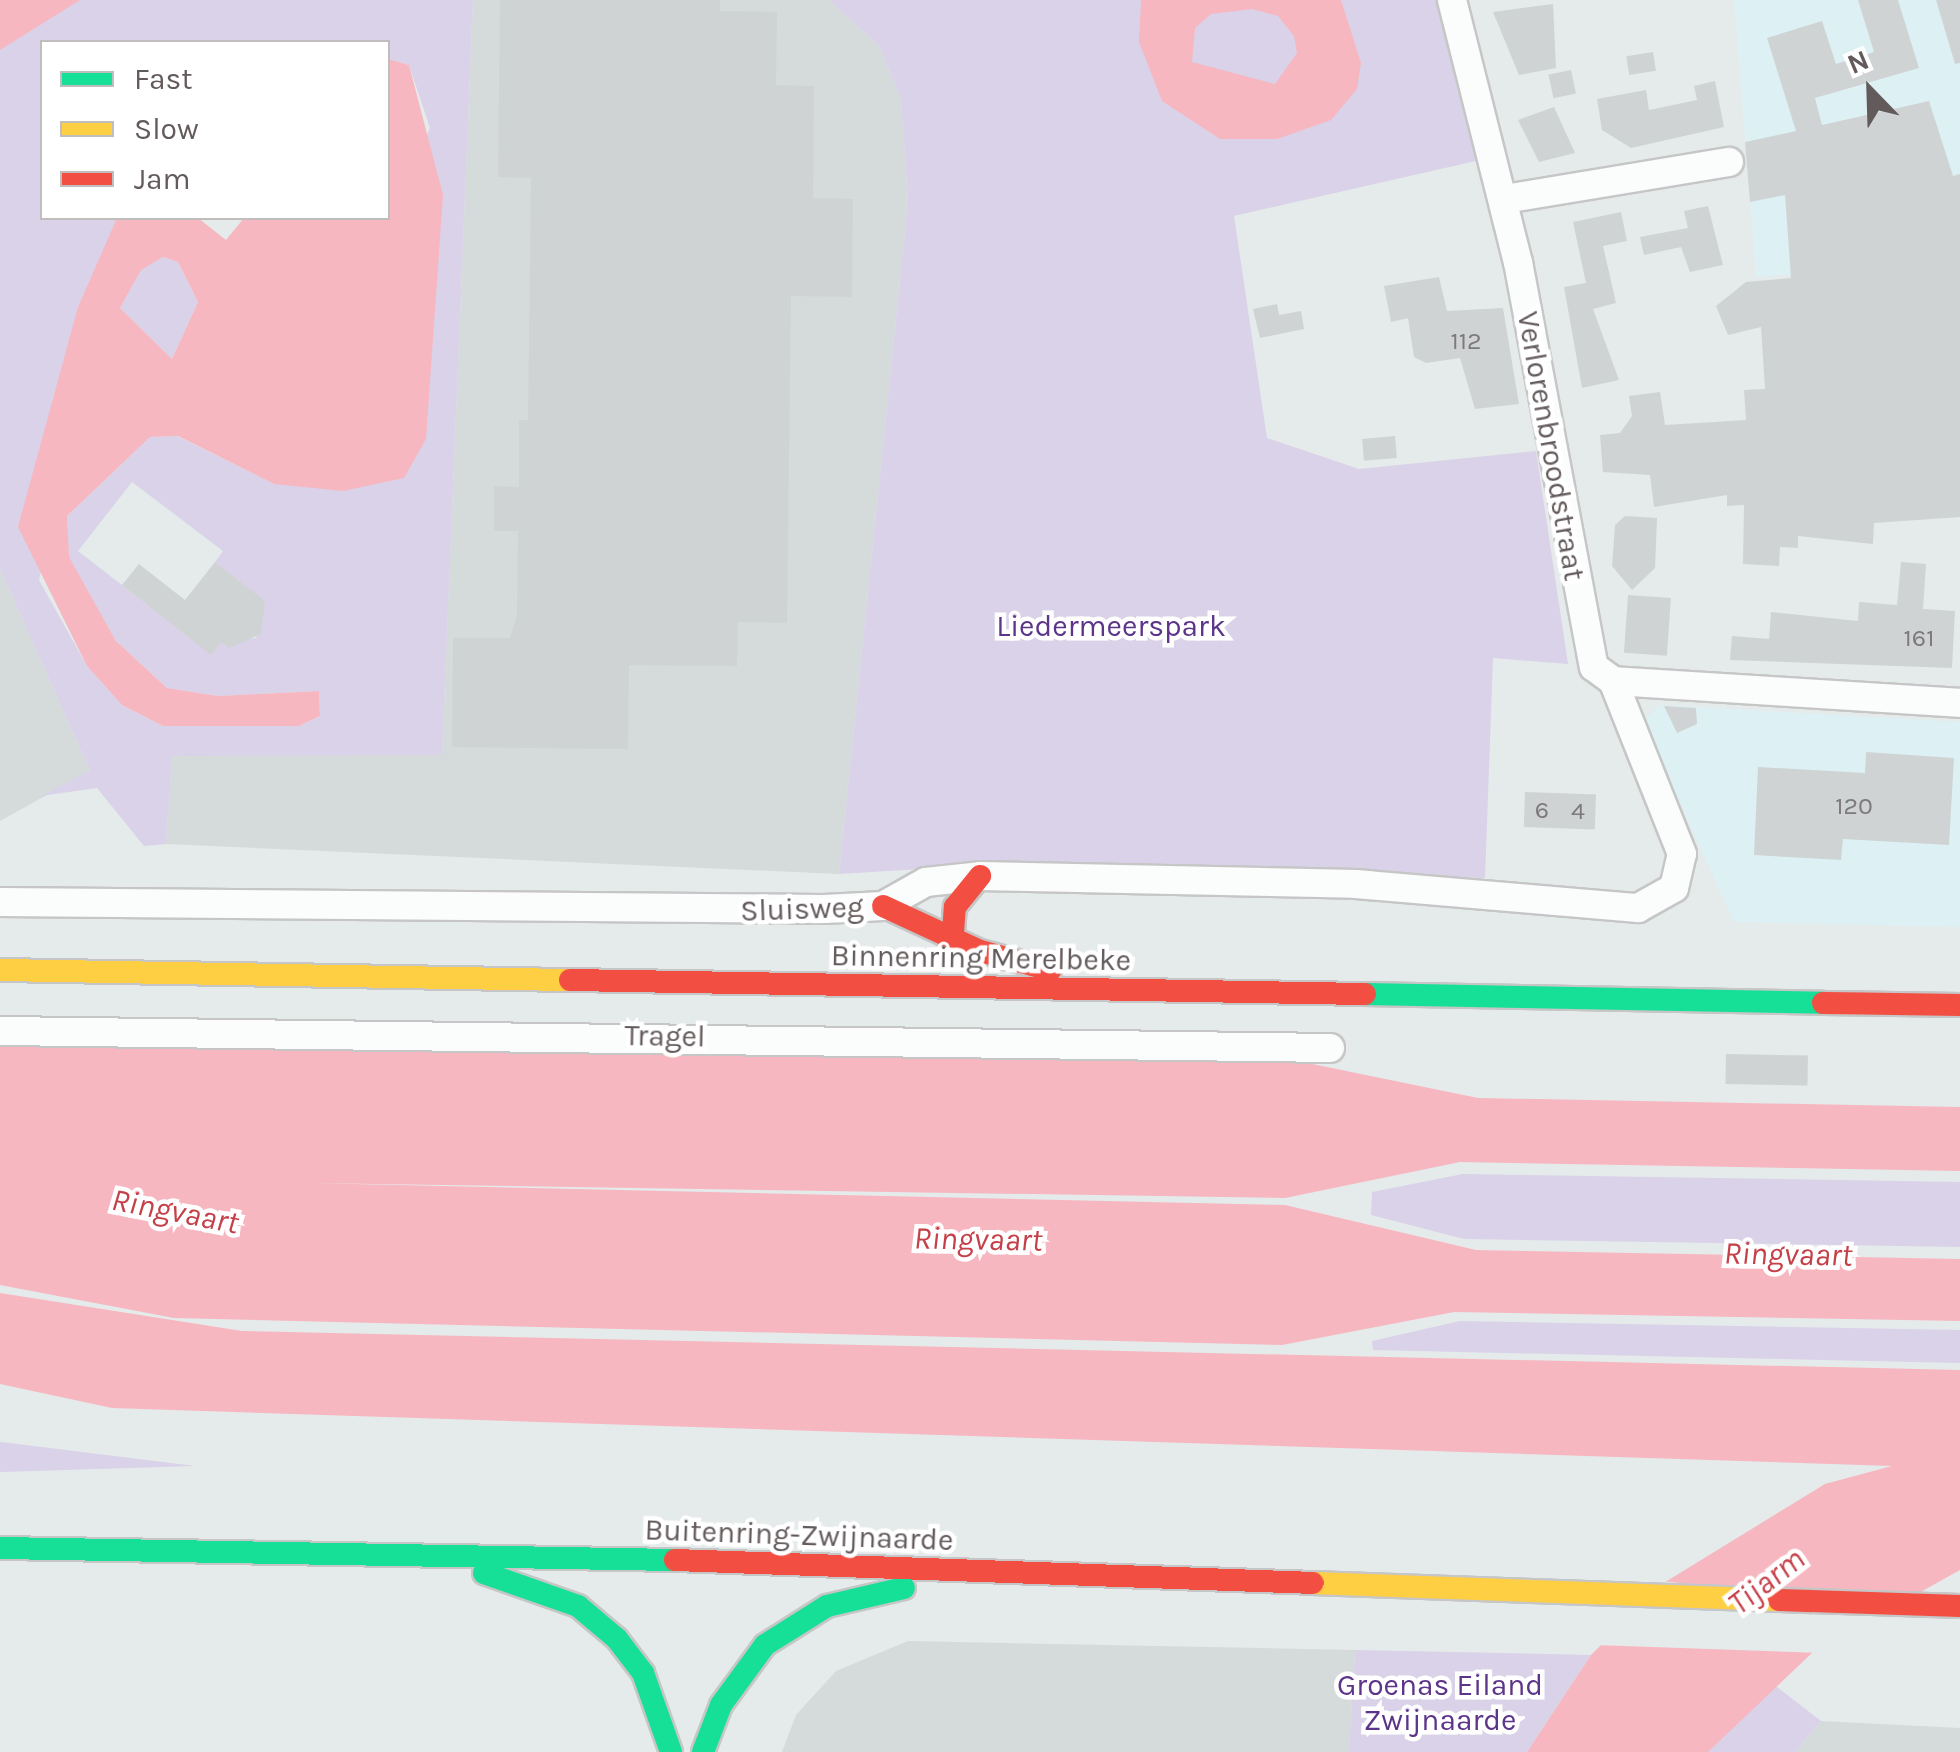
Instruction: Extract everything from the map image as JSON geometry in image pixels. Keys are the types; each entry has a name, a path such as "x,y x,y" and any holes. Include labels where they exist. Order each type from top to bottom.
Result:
{"highway":[{"path":"954,933 955,907 980,876"},
{"path":"883,906 954,933 1006,960 1120,990"},
{"name":"Binnenring Merelbeke","path":"0,970 1960,1005"},
{"path":"1796,1003 1903,981 1960,981"},
{"name":"Buitenring-Zwijnaarde","path":"0,1548 368,1549 1957,1606"},
{"path":"368,1549 398,1570 483,1573 578,1606 643,1673 672,1752"},
{"path":"703,1752 740,1673 794,1624 858,1595 926,1587 965,1570"}],"street":[{"name":"Verlorenbroodstraat","path":"1452,0 1505,199 1556,438 1585,648 1614,682 1682,854"},
{"path":"1505,199 1729,162"},
{"path":"1614,682 1960,704"},
{"name":"Sluisweg","path":"0,902 624,914 883,906 926,882 980,876 1356,884 1638,908 1674,888 1682,854"},
{"name":"Tragel","path":"0,1031 1330,1048"}],"shaded area":[{"path":"473,0 829,0 879,46 901,99 908,202 839,874 166,844 172,755 442,754"},
{"path":"1734,0 1960,0 1960,263 1756,277"},
{"path":"0,569 90,771 0,821"},
{"path":"1660,705 1960,722 1960,927 1734,922 1643,721"},
{"path":"908,1641 1355,1650 1349,1752 782,1752 796,1715 836,1671"},
{"path":"1821,1721 1960,1728 1960,1752 1795,1752"}],"green space":[{"path":"0,0 473,0 442,755 172,756 166,844 144,846 97,788 41,796 90,771 0,569","holes":["40,40 390,40 390,60 409,65 430,128 274,484 177,436 150,437 67,516 68,557 116,641 167,688 218,696 319,691 320,716 299,726 163,726 122,705 87,666 39,580 117,220 40,220","132,482 223,551 215,562 265,602 256,638 221,642 211,654 78,551"]},
{"name":"Liedermeerspark","path":"829,0 1446,0 1489,158 1234,216 1267,438 1359,469 1536,451 1568,664 1493,658 1485,878 970,866 839,874 908,202 901,99 879,46"},
{"path":"163,257 178,262 198,302 172,359 120,308 141,269"},
{"path":"1463,1174 1960,1182 1960,1247 1464,1239 1371,1215 1372,1192"},
{"path":"1460,1321 1960,1330 1960,1363 1373,1350 1372,1341"},
{"path":"1,1442 195,1466 0,1472"},
{"name":"Groenas Eiland Zwijnaarde","path":"1355,1650 1591,1655 1527,1752 1349,1752"},
{"path":"1772,1683 1821,1721 1795,1752 1708,1752"}],"water":[{"path":"0,0 80,0 0,50"},
{"path":"1141,0 1341,0 1361,63 1357,89 1331,120 1277,139 1220,139 1162,101 1139,42","holes":["1252,9 1278,16 1294,36 1297,53 1275,84 1192,62 1195,28 1211,14"]},
{"path":"390,60 409,65 443,195 426,439 404,478 343,491 274,484 178,436 150,437 67,516 69,557 116,641 167,688 218,696 319,691 320,716 299,726 163,726 122,705 87,666 18,527 78,307 116,220 201,220 226,240 242,220 390,220","holes":["163,257 178,262 198,302 172,359 120,308 141,270"]},
{"name":"Ringvaart","path":"0,1043 1283,1058 1478,1098 1960,1107 1960,1171 1460,1162 1285,1198 308,1183 1285,1205 1476,1250 1960,1259 1960,1321 1454,1312 1282,1345 174,1318 0,1285"},
{"name":"Tijarm","path":"0,1293 242,1331 1960,1370 1960,1570 1813,1652 1708,1752 1527,1752 1591,1655 1662,1584 1825,1484 1892,1466 112,1408 0,1384"}],"pier":[{"path":"1658,1581 1905,1603 1821,1653 1595,1645"}],"building":[{"path":"500,0 720,0 720,11 777,12 776,85 814,86 813,198 853,199 852,297 791,296 787,623 738,622 737,666 629,665 628,749 452,747 453,638 510,638 517,615 518,531 494,531 494,486 519,487 519,420 528,420 531,178 498,177"},
{"path":"1858,0 1898,0 1919,68 1815,98 1822,125 1929,101 1953,176 1960,174 1960,517 1874,523 1873,544 1798,536 1798,548 1780,547 1779,566 1743,564 1744,505 1727,506 1727,495 1654,507 1650,475 1603,472 1600,435 1620,433 1632,416 1629,396 1660,392 1665,425 1746,420 1744,390 1765,389 1761,327 1728,335 1716,306 1746,282 1791,278 1785,195 1750,202 1745,142 1796,131 1767,38 1822,21 1836,64 1874,52"},
{"path":"1936,0 1960,0 1960,63 1955,64"},
{"path":"1553,4 1556,68 1519,75 1493,12"},
{"path":"1653,52 1656,71 1629,75 1626,56"},
{"path":"1571,70 1576,93 1553,98 1549,75"},
{"path":"1715,81 1724,127 1631,148 1602,130 1597,99 1646,90 1649,110 1697,100 1694,86"},
{"path":"1554,107 1575,153 1539,162 1518,120"},
{"path":"1708,206 1723,265 1690,272 1681,247 1644,255 1640,237 1688,228 1684,211"},
{"path":"1621,212 1627,241 1603,246 1616,303 1593,309 1619,380 1582,388 1564,287 1586,283 1573,222"},
{"path":"1439,277 1447,311 1503,308 1519,404 1475,409 1460,358 1426,363 1414,357 1408,318 1391,322 1384,286"},
{"path":"1277,304 1279,315 1301,311 1304,329 1260,338 1253,309"},
{"path":"1395,436 1397,458 1364,461 1362,439"},
{"path":"1625,516 1657,518 1655,568 1632,590 1612,566 1615,525"},
{"path":"215,562 265,601 261,634 229,648 221,642 211,655 122,585 139,564 185,600"},
{"path":"1901,562 1926,564 1923,609 1955,611 1952,668 1730,660 1732,636 1769,639 1771,612 1858,621 1859,602 1897,605"},
{"path":"1628,595 1671,598 1667,656 1624,653"},
{"path":"1664,706 1696,708 1697,724 1677,733"},
{"path":"1866,752 1954,758 1949,845 1843,839 1841,860 1754,855 1758,767 1865,773"},
{"path":"1525,792 1596,794 1595,829 1524,827"},
{"path":"1726,1054 1808,1055 1807,1085 1725,1084"}],"traffic: fast":[{"path":"1365,994 1823,1003"},
{"path":"0,1548 675,1560"},
{"path":"484,1573 578,1606 617,1639 643,1673 671,1752"},
{"path":"703,1752 721,1705 765,1645 827,1606 904,1588"}],"traffic: slow":[{"path":"0,970 570,980"},
{"path":"1313,1583 1779,1600"}],"traffic: jam":[{"path":"953,933 955,907 980,876"},
{"path":"883,906 980,951 1051,970"},
{"path":"570,980 1365,994"},
{"path":"1823,1003 1960,1005"},
{"path":"675,1560 1313,1583"},
{"path":"1779,1600 1960,1606"}]}
